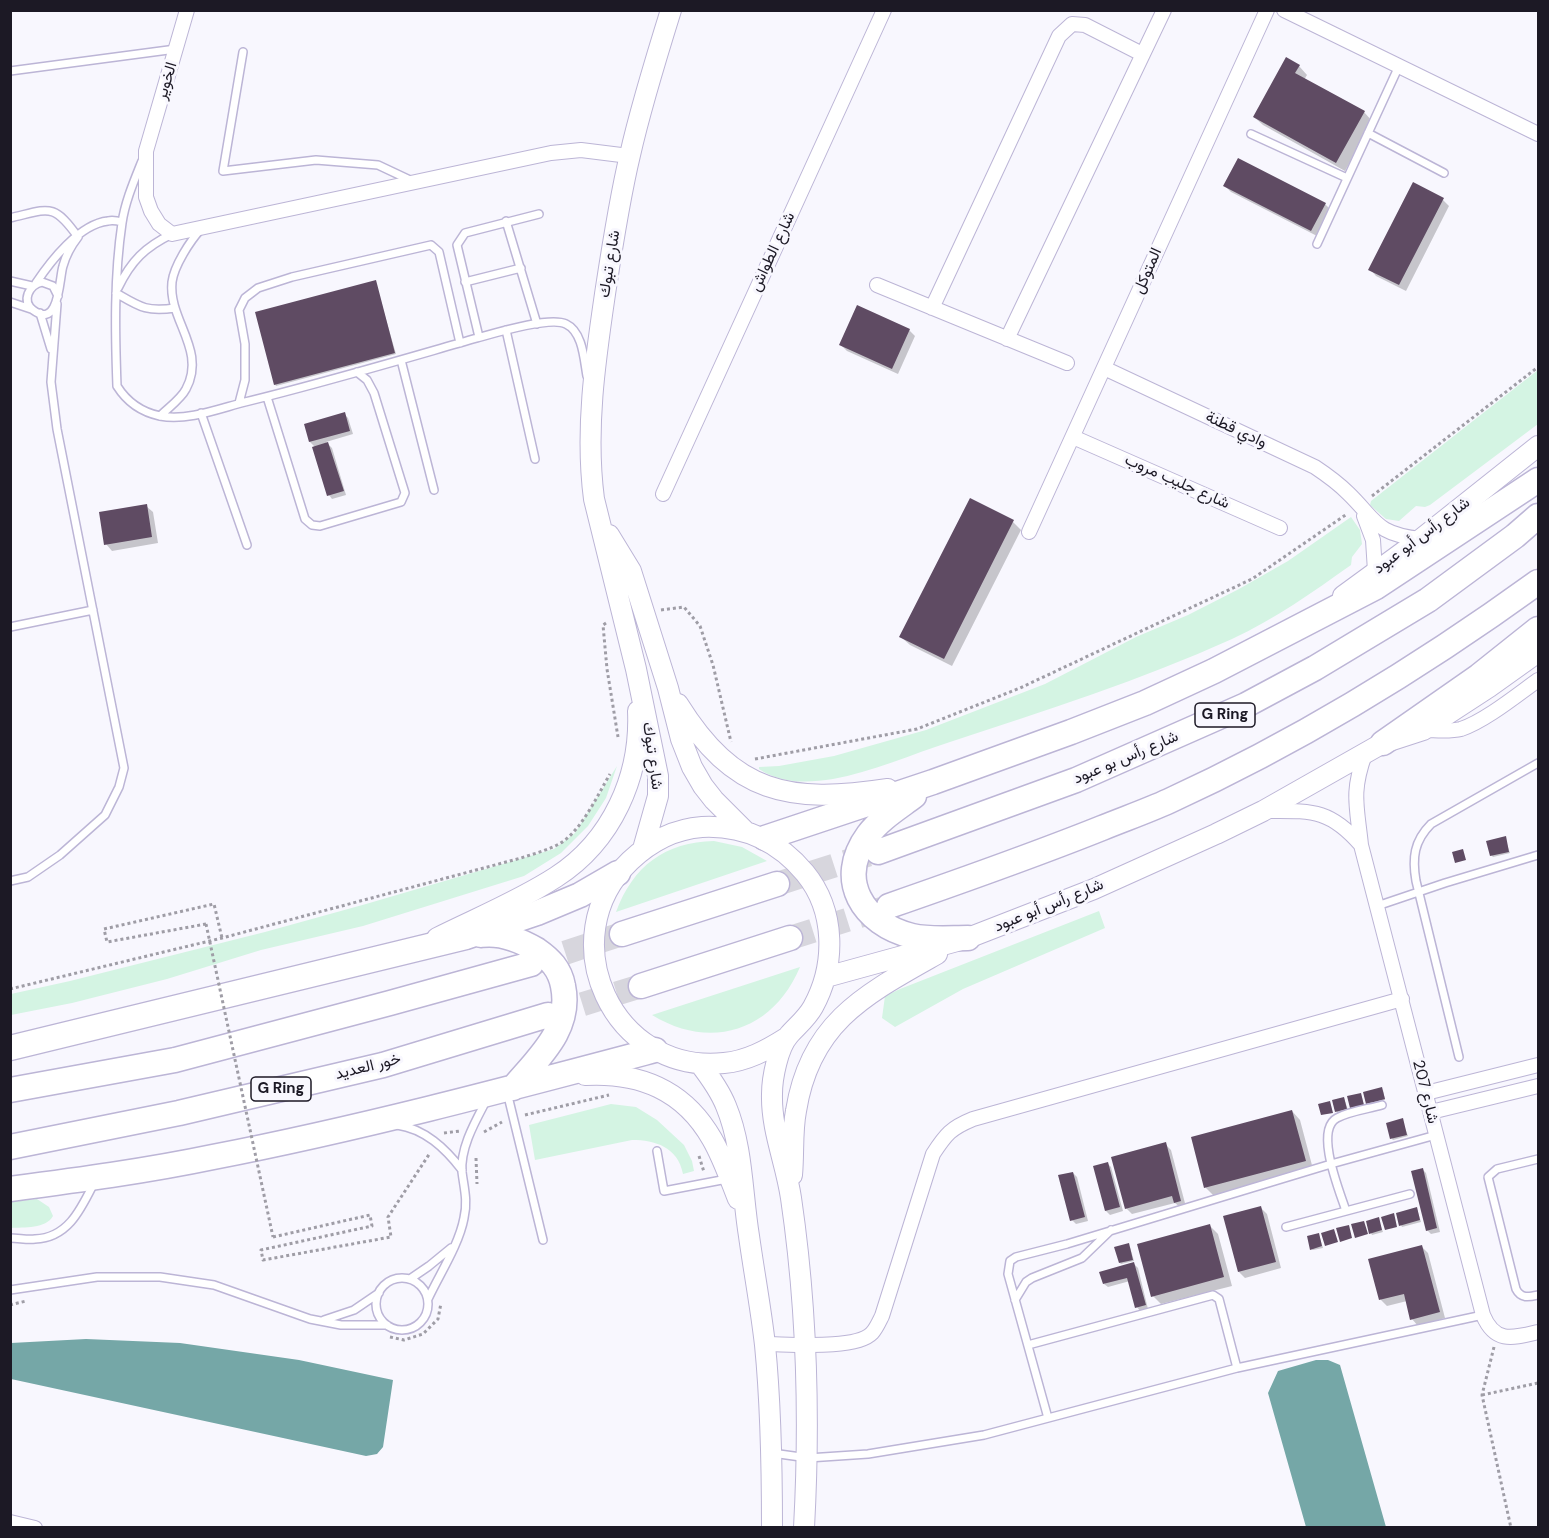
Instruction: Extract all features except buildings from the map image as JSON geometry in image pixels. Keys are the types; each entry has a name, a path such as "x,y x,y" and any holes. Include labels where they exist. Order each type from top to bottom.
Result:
{"highway":[{"path":"755,835 933,782 1145,703 1214,671 1376,587 1539,480"},
{"name":"شارع رأس بو عبود","path":"878,852 1076,780 1246,705 1315,668 1428,600 1539,516"},
{"path":"889,906 1033,856 1167,802 1232,771 1299,736 1407,672 1539,582"},
{"path":"1374,749 1479,676 1539,629"},
{"path":"933,782 877,824 867,836 860,848 854,880 857,892 867,910 886,927 915,936 968,938"},
{"path":"10,1048 466,937 537,913 580,895 618,873"},
{"path":"622,934 777,884"},
{"path":"466,937 488,934 510,937 550,959 562,978 566,1000 562,1021 553,1040 503,1090"},
{"path":"641,986 790,938"},
{"path":"10,1090 175,1060 531,964"},
{"name":"خور العديد","path":"10,1147 178,1113 383,1065 548,1015"},
{"path":"10,1189 212,1158 374,1122 655,1050"}],"street":[{"name":"الخوير","path":"172,234 159,224 146,197 146,150 187,10"},
{"name":"شارع تبوك","path":"643,849 658,796 658,776 636,669 594,498 590,470 592,404 598,340 629,156 671,10"},
{"name":"شارع الطواش","path":"663,494 884,10"},
{"path":"1007,339 1164,10"},
{"name":"المتوكل","path":"1029,532 1267,10"},
{"path":"1284,11 1539,134"},
{"path":"932,308 1059,36 1072,24 1085,25 1142,54"},
{"path":"172,234 551,153 580,150 629,156"},
{"path":"876,285 1067,363"},
{"name":"وادي قطنة","path":"1104,368 1315,467 1333,478 1374,522 1388,532 1404,537 1420,538"},
{"name":"شارع جليب مروب","path":"1073,437 1280,528"},
{"name":"شارع رأس أبو عبود","path":"1305,624 1539,446"},
{"name":"وادي قطنة","path":"1359,506 1369,525 1373,540 1375,571"},
{"name":"شارع تبوك","path":"601,523 631,571 668,688 681,739 692,767 708,793 755,835 792,857 813,882 826,912 831,945 826,977 812,1008 801,1024 786,1038"},
{"name":"شارع رأس أبو عبود","path":"826,977 968,938 1094,889 1263,811 1374,749 1423,730 1539,652"},
{"path":"406,952 558,876 606,829 620,804 632,774 638,717 636,669"},
{"name":"شارع رأس أبو عبود","path":"1423,730 1461,729 1539,680"},
{"path":"668,688 699,735 713,751 725,763 756,782 802,795 829,796 933,782"},
{"path":"1361,845 1355,791 1358,774 1374,749"},
{"name":"شارع رأس أبو عبود","path":"1263,811 1294,811 1326,816 1339,822 1361,845"},
{"path":"755,835 719,826 692,828 666,836 643,849 618,873 601,903 594,936 596,970 607,1002 627,1029 655,1050 676,1059 700,1064 723,1064 746,1059 786,1038"},
{"name":"شارع 207","path":"1361,845 1483,1315 1486,1323 1497,1334"},
{"path":"791,1196 796,1112 800,1092 812,1058 831,1029 849,1008 874,991 968,938"},
{"path":"765,1344 842,1345 872,1334 882,1317 933,1154 942,1139 955,1126 973,1119 1402,999"},
{"path":"10,1036 86,1029"},
{"path":"786,1038 776,1067 772,1095 776,1133 791,1196 806,1344 808,1458 804,1527"},
{"path":"700,1064 714,1083 726,1106 741,1165 746,1218 765,1344 771,1453 771,1527"},
{"path":"1426,1093 1539,1065"},
{"path":"555,1077 606,1074 622,1076 661,1088 685,1105 705,1127 713,1140 746,1218"},
{"path":"1431,1112 1539,1086"},
{"path":"1497,1334 1506,1338 1515,1338 1539,1332"},
{"path":"10,1522 35,1527"}],"lane":[{"path":"10,71 176,49"},
{"path":"243,52 223,171 316,160 378,165 414,182"},
{"path":"1317,244 1399,66"},
{"path":"1368,133 1443,173"},
{"path":"1251,134 1347,178"},
{"path":"146,150 132,186 122,222 116,293 117,386 124,398 134,406 160,416 186,417 267,397 479,337 552,322 565,323 574,330 581,346 592,404"},
{"path":"10,218 44,210 56,211 78,237"},
{"path":"479,337 457,244 465,233 539,214"},
{"path":"32,309 27,295 59,252 91,226 107,221 122,222"},
{"path":"506,221 537,324"},
{"path":"160,416 186,391 194,367 187,337 175,308 172,281 188,244 204,226"},
{"path":"116,293 125,274 137,258 152,244 172,234"},
{"path":"10,881 28,877 60,855 105,815 119,787 124,768 57,429 51,382 57,300 65,259 78,237"},
{"path":"239,404 245,380 245,361 238,310 245,298 258,288 292,277 431,245 439,252 460,343"},
{"path":"465,282 521,268"},
{"path":"10,281 34,285 42,282 53,286 57,300 50,311 40,313 10,302"},
{"path":"116,293 137,305 155,311 175,308"},
{"path":"40,313 52,357"},
{"path":"506,330 535,459"},
{"path":"401,360 435,490"},
{"path":"267,397 305,519 312,525 320,526 400,502 405,493 374,393 367,380 357,372"},
{"path":"201,413 247,544"},
{"path":"10,627 93,610"},
{"path":"1459,1057 1413,867 1415,848 1424,831 1431,824 1539,763"},
{"path":"1377,906 1539,855"},
{"path":"503,1090 514,1118 543,1240"},
{"path":"428,1299 447,1263 464,1220 466,1189 462,1170 470,1134 503,1090"},
{"path":"1346,1211 1331,1164 1327,1135 1329,1126 1336,1119 1382,1105"},
{"path":"374,1122 400,1125 437,1142 462,1170"},
{"path":"1048,1418 1008,1274 1010,1261 1016,1257 1436,1135"},
{"path":"657,1151 664,1191 730,1178"},
{"path":"1539,1159 1497,1169 1488,1177 1516,1288 1522,1296 1528,1298 1539,1295"},
{"path":"10,1238 43,1239 62,1231 80,1211 97,1177"},
{"path":"1286,1227 1410,1194"},
{"path":"1015,1300 1026,1282 1082,1258 1112,1229"},
{"path":"410,1279 453,1246"},
{"path":"10,1290 98,1277 159,1277 214,1285 296,1315 341,1325 387,1325"},
{"path":"410,1279 425,1290 428,1308 420,1324 403,1330 394,1329 381,1318 376,1301 384,1285 392,1280 410,1279"},
{"path":"324,1320 354,1310 379,1293"},
{"path":"1028,1345 1213,1295 1219,1299 1238,1368"},
{"path":"771,1453 808,1458 868,1454 984,1435 1238,1368 1483,1315"}],"path":[{"path":"747,760 917,729 1020,688 1252,579 1359,506 1539,367"},
{"path":"645,611 684,607 700,626 734,749"},
{"path":"618,740 603,625 623,614"},
{"path":"10,989 222,938 521,858 557,845 578,827 612,771"},
{"path":"222,938 214,904 104,929 107,942 206,924 273,1237 370,1215 372,1226 261,1250 263,1260 392,1237 388,1217 444,1133 458,1130 480,1137"},
{"path":"478,1193 476,1153 480,1137 486,1130 497,1123 514,1118 610,1095 619,1096"},
{"path":"696,1149 707,1182"},
{"path":"388,1336 404,1340 423,1334 438,1319 441,1299"},
{"path":"10,1305 31,1300"},
{"path":"1497,1334 1482,1395 1511,1527"},
{"path":"1482,1395 1539,1383"}],"green space":[{"path":"1538,370 1538,424 1430,505 1416,506 1399,521 1386,519 1370,505 1371,501"},
{"path":"1351,517 1360,530 1362,544 1352,557 1351,565 1279,614 1198,654 1021,719 847,776 804,782 785,780 759,769 759,767 779,766 834,756 926,730 1045,684 1136,637 1188,615 1239,589 1288,561"},
{"path":"617,766 606,798 588,826 561,853 524,876 363,926 261,950 167,979 72,1003 11,1015 11,994 265,932 554,849 575,833"},
{"path":"714,841 742,847 767,861 616,912 632,882 653,860 680,846"},
{"path":"1099,911 1105,928 963,989 895,1027 882,1018 885,996"},
{"path":"800,967 788,989 774,1007 757,1020 738,1028 718,1033 696,1032 674,1026 652,1015"},
{"path":"611,1104 636,1107 657,1120 684,1145 694,1171 683,1174 671,1151 641,1140 535,1160 529,1125"},
{"path":"37,1199 49,1207 53,1216 50,1220 40,1225 11,1228 11,1202"}],"water":[{"path":"86,1339 180,1343 299,1360 393,1380 383,1447 377,1454 366,1456 11,1379 11,1343"},
{"path":"1316,1360 1328,1360 1340,1365 1386,1527 1306,1527 1268,1393 1278,1371"}],"tunnel":[{"path":"777,884 873,853"},
{"path":"790,938 888,907"},
{"path":"531,964 622,934"},
{"path":"548,1015 641,986"}]}
